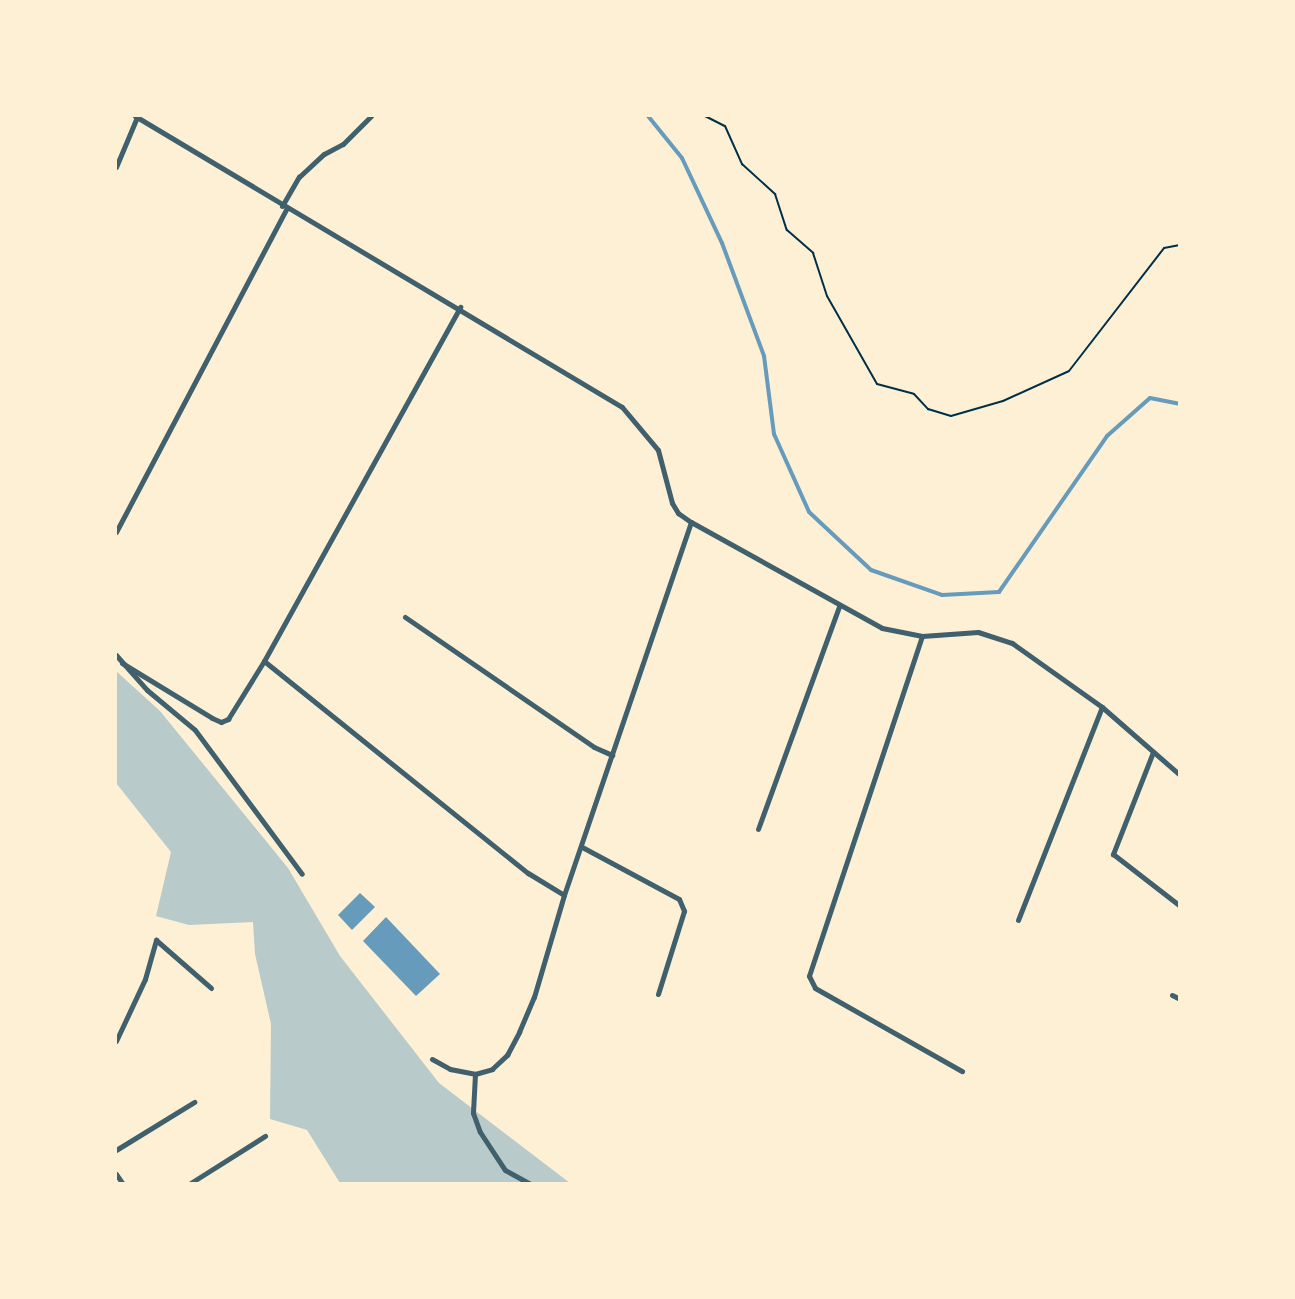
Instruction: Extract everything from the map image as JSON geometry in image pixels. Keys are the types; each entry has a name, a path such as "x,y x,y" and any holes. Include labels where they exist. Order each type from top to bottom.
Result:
{"street":[{"path":"116,167 136,116 284,207 460,307 622,407 658,450 672,503 690,522 882,628 922,636 978,632 1012,643 1102,707 1179,775"},
{"path":"116,532 299,177 324,154 343,144 371,116"},
{"path":"122,663 221,722 228,719 264,661 460,307"},
{"path":"432,1059 450,1069 475,1074 492,1069 500,1062 519,1032 534,997 564,895 690,522"},
{"path":"758,829 839,606"},
{"path":"405,617 594,747 612,755"},
{"path":"922,636 809,975 815,988 962,1071"},
{"path":"116,655 195,730 302,874"},
{"path":"264,661 528,873 564,895"},
{"path":"1018,920 1102,707"},
{"path":"1153,752 1113,854 1179,906"},
{"path":"582,847 679,899 684,911 658,994"},
{"path":"116,1041 145,979 156,940 211,988"},
{"path":"1172,995 1179,999"},
{"path":"475,1074 473,1113 480,1132 505,1170 530,1184"},
{"path":"116,1150 194,1102"},
{"path":"189,1184 265,1136"},
{"path":"116,1174 123,1184"}],"path":[{"path":"705,116 725,126 742,164 775,194 787,231 813,253 827,296 877,384 914,394 928,409 951,416 1003,401 1069,371 1164,248 1179,245"}],"shaded area":[{"path":"116,671 160,711 288,868 340,956 439,1083 570,1183 340,1183 307,1130 270,1119 271,1024 255,954 253,922 189,925 156,916 171,852 116,783"}],"water":[{"path":"360,893 375,907 352,930 338,915"},
{"path":"386,917 440,974 416,996 363,941"}],"waterway":[{"path":"648,116 682,158 722,243 764,356 774,434 809,512 871,570 942,595 999,592 1107,436 1150,398 1180,404"}]}
